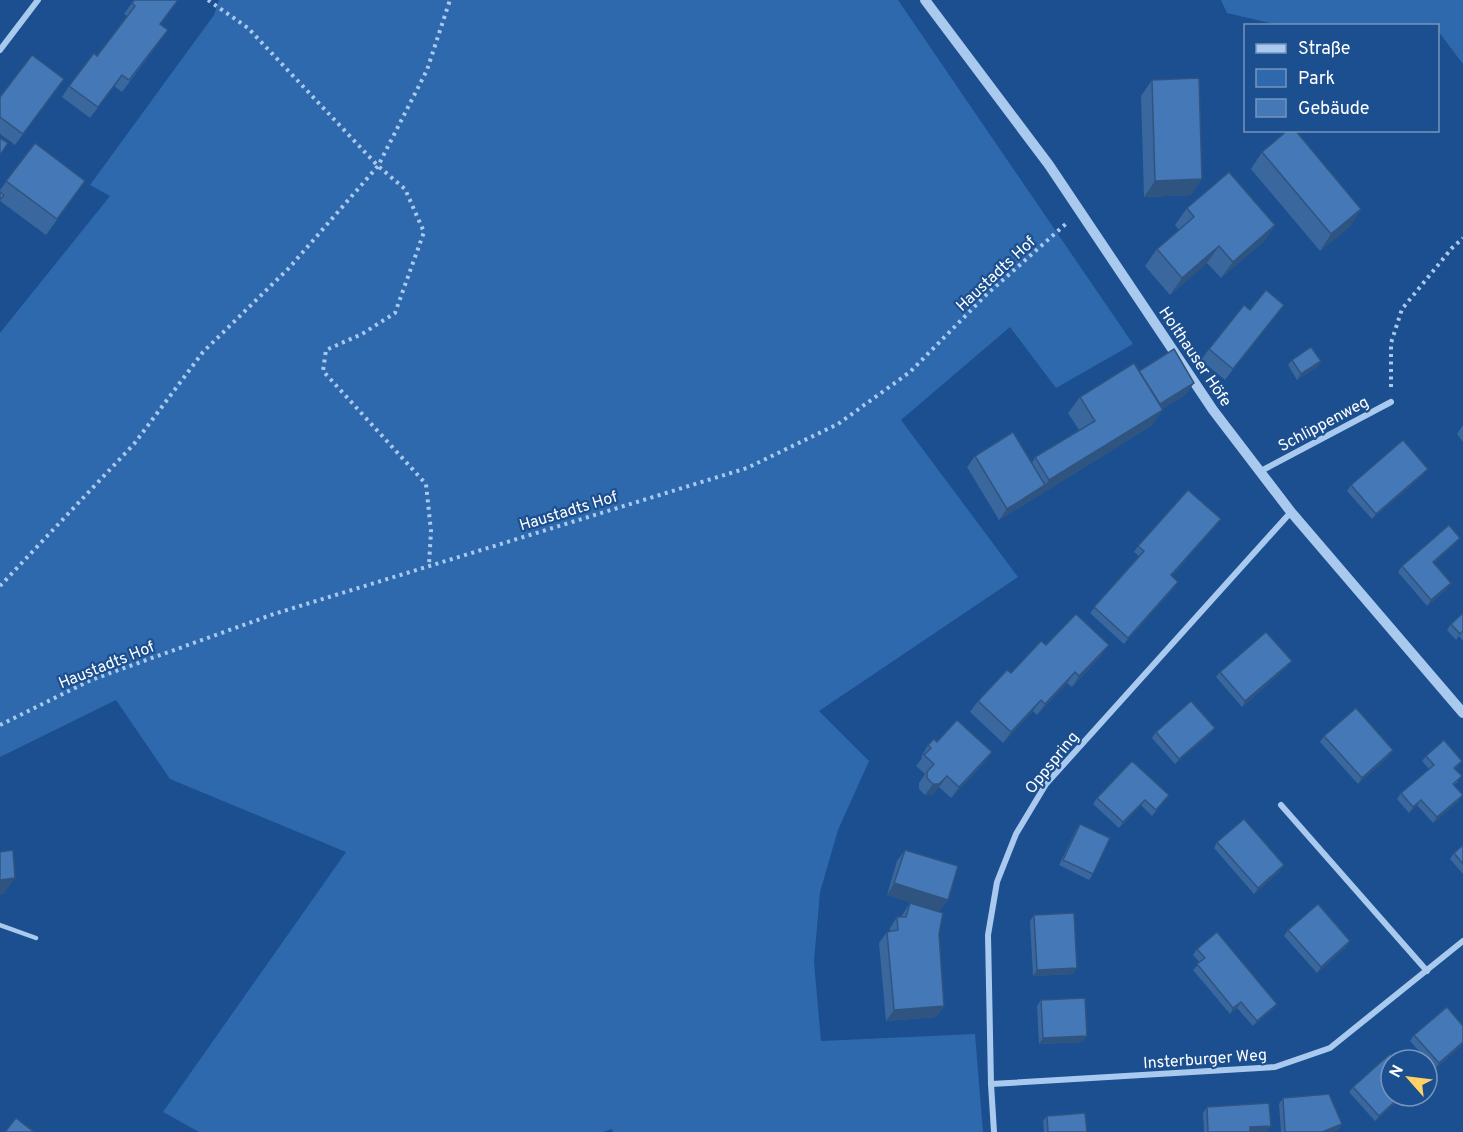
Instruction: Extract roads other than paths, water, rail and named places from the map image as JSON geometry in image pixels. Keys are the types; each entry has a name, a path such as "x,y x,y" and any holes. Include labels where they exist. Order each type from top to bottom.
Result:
{"street":[{"path":"0,50 38,0"},
{"name":"Holthauser Höfe","path":"925,0 1049,165 1213,410 1291,512 1463,713"},
{"name":"Schlippenweg","path":"1261,471 1391,402"},
{"name":"Oppspring","path":"994,1132 988,935 998,882 1016,834 1046,784 1291,512"},
{"path":"1281,805 1427,971"},
{"name":"Insterburger Weg","path":"991,1084 1275,1067 1329,1048 1463,941"}],"lane":[{"path":"0,925 36,938"}]}
